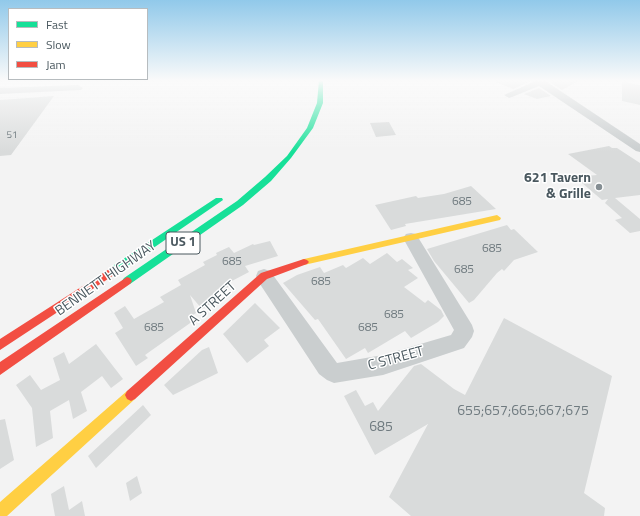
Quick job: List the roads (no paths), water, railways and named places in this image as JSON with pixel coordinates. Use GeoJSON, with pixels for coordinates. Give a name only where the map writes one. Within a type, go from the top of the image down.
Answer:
{"type":"FeatureCollection","features":[{"type":"Feature","properties":{"kind":"main road","name":"BENNETT HIGHWAY"},"geometry":{"type":"LineString","coordinates":[[0,369],[203,230],[264,183],[289,157],[310,128],[320,104]]}},
{"type":"Feature","properties":{"kind":"main road","name":"BENNETT HIGHWAY"},"geometry":{"type":"LineString","coordinates":[[0,344],[229,193]]}},
{"type":"Feature","properties":{"kind":"main road","name":"A STREET"},"geometry":{"type":"LineString","coordinates":[[11,509],[264,276],[320,257],[497,218]]}},
{"type":"Feature","properties":{"kind":"street"},"geometry":{"type":"LineString","coordinates":[[574,104],[640,149]]}},
{"type":"Feature","properties":{"kind":"street","name":"C STREET"},"geometry":{"type":"LineString","coordinates":[[264,276],[326,367],[334,373],[383,365],[457,342],[465,331],[411,238]]}},
{"type":"Feature","properties":{"kind":"place","name":"621 Tavern & Grille"},"geometry":{"type":"Point","coordinates":[599,187]}}]}
